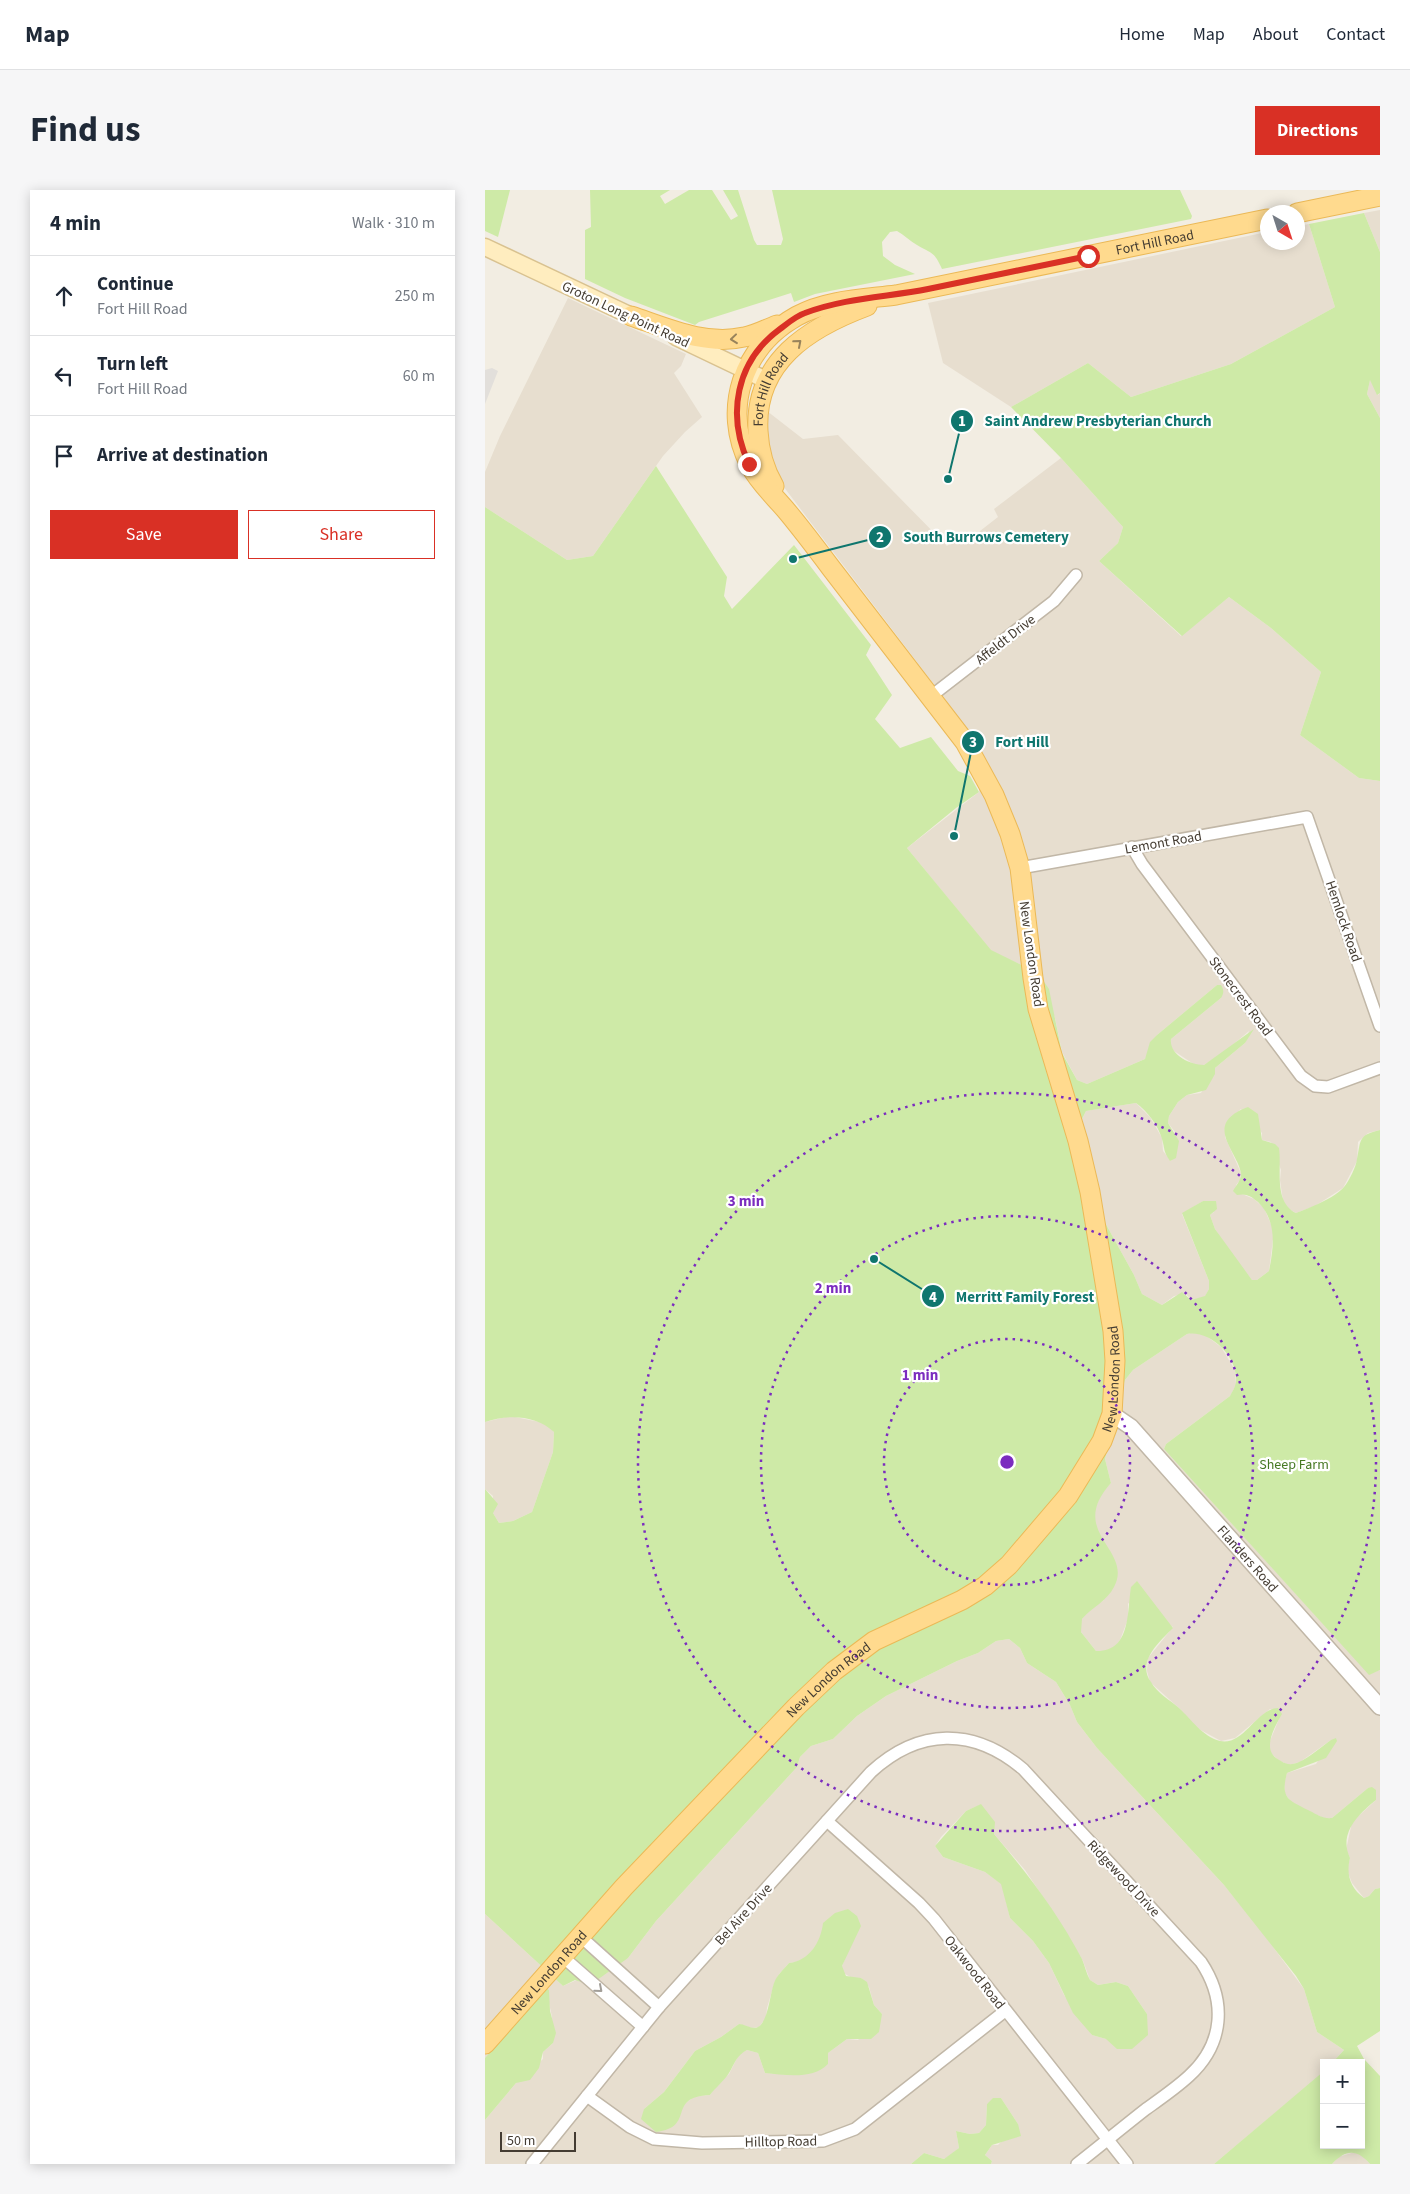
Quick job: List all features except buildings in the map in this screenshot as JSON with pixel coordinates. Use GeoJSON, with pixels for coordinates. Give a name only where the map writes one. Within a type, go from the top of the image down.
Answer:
{"type":"FeatureCollection","features":[{"type":"Feature","properties":{"kind":"main road"},"geometry":{"type":"LineString","coordinates":[[1305,211],[1380,196]]}},
{"type":"Feature","properties":{"kind":"main road","name":"Fort Hill Road"},"geometry":{"type":"LineString","coordinates":[[797,523],[756,474],[741,444],[737,420],[737,402],[739,387],[745,369],[766,341],[797,316],[850,300],[896,295],[1260,220]]}},
{"type":"Feature","properties":{"kind":"main road","name":"Groton Long Point Road"},"geometry":{"type":"LineString","coordinates":[[485,247],[766,380]]}},
{"type":"Feature","properties":{"kind":"main road","name":"Fort Hill Road"},"geometry":{"type":"LineString","coordinates":[[797,523],[771,480],[761,454],[758,419],[759,400],[766,380],[788,352],[816,330],[852,312],[896,295]]}},
{"type":"Feature","properties":{"kind":"main road"},"geometry":{"type":"LineString","coordinates":[[631,316],[700,337],[726,340],[751,336],[797,316]]}},
{"type":"Feature","properties":{"kind":"main road","name":"New London Road"},"geometry":{"type":"LineString","coordinates":[[485,2044],[624,1887],[755,1749],[834,1670],[874,1641],[962,1600],[985,1586],[1009,1565],[1050,1519],[1086,1469],[1102,1440],[1112,1414],[1115,1380],[1113,1331],[1099,1244],[1078,1141],[1039,1009],[1031,970],[1020,868],[1010,834],[980,766],[930,697],[797,523]]}},
{"type":"Feature","properties":{"kind":"street","name":"Affeldt Drive"},"geometry":{"type":"LineString","coordinates":[[930,697],[1054,601],[1076,575]]}},
{"type":"Feature","properties":{"kind":"street","name":"Lemont Road"},"geometry":{"type":"LineString","coordinates":[[1020,868],[1307,817]]}},
{"type":"Feature","properties":{"kind":"street","name":"Hemlock Road"},"geometry":{"type":"LineString","coordinates":[[1307,817],[1380,1026]]}},
{"type":"Feature","properties":{"kind":"street","name":"Stonecrest Road"},"geometry":{"type":"LineString","coordinates":[[1132,847],[1142,864],[1301,1076],[1315,1086],[1328,1087],[1380,1068]]}},
{"type":"Feature","properties":{"kind":"street","name":"Flanders Road"},"geometry":{"type":"LineString","coordinates":[[1112,1414],[1131,1427],[1380,1707]]}},
{"type":"Feature","properties":{"kind":"street","name":"Ridgewood Drive"},"geometry":{"type":"LineString","coordinates":[[827,1821],[878,1766],[913,1744],[943,1738],[966,1740],[987,1745],[1004,1754],[1023,1769],[1201,1962],[1212,1979],[1218,2000],[1219,2020],[1214,2041],[1205,2058],[1189,2076],[1077,2164]]}},
{"type":"Feature","properties":{"kind":"street","name":"Bel Aire Drive"},"geometry":{"type":"LineString","coordinates":[[532,2164],[659,2007],[827,1821]]}},
{"type":"Feature","properties":{"kind":"street","name":"Oakwood Road"},"geometry":{"type":"LineString","coordinates":[[827,1821],[919,1902],[1127,2164]]}},
{"type":"Feature","properties":{"kind":"street"},"geometry":{"type":"LineString","coordinates":[[580,1936],[659,2007]]}},
{"type":"Feature","properties":{"kind":"street"},"geometry":{"type":"LineString","coordinates":[[563,1957],[643,2027]]}},
{"type":"Feature","properties":{"kind":"street","name":"Hilltop Road"},"geometry":{"type":"LineString","coordinates":[[587,2096],[630,2128],[654,2139],[702,2143],[823,2141],[855,2129],[1005,2011]]}},
{"type":"Feature","properties":{"kind":"shaded area"},"geometry":{"type":"Polygon","coordinates":[[[1380,210],[1380,252],[1364,213],[1380,210]]]}},
{"type":"Feature","properties":{"kind":"shaded area"},"geometry":{"type":"Polygon","coordinates":[[[1309,224],[1335,307],[1231,364],[1131,397],[1088,363],[1011,407],[943,363],[928,303],[1260,233],[1260,250],[1305,250],[1305,225],[1309,224]]]}},
{"type":"Feature","properties":{"kind":"shaded area"},"geometry":{"type":"Polygon","coordinates":[[[568,298],[686,354],[681,366],[674,373],[702,417],[663,456],[593,556],[567,560],[485,507],[485,472],[500,436],[568,298]]]}},
{"type":"Feature","properties":{"kind":"shaded area"},"geometry":{"type":"Polygon","coordinates":[[[492,368],[498,371],[485,404],[485,370],[492,368]]]}},
{"type":"Feature","properties":{"kind":"shaded area"},"geometry":{"type":"Polygon","coordinates":[[[1370,379],[1378,395],[1380,393],[1380,418],[1367,394],[1370,379]]]}},
{"type":"Feature","properties":{"kind":"shaded area"},"geometry":{"type":"Polygon","coordinates":[[[767,411],[803,439],[838,435],[947,546],[960,533],[971,538],[998,517],[994,509],[1061,458],[1123,527],[1118,543],[1099,561],[1181,636],[1229,597],[1271,628],[1321,672],[1300,735],[1359,778],[1380,781],[1380,1130],[1368,1133],[1358,1142],[1357,1161],[1343,1188],[1315,1206],[1296,1213],[1288,1209],[1283,1201],[1280,1180],[1281,1170],[1271,1142],[1262,1140],[1262,1133],[1241,1109],[1228,1121],[1225,1137],[1241,1173],[1240,1180],[1236,1185],[1242,1194],[1254,1199],[1264,1208],[1274,1231],[1269,1271],[1257,1280],[1252,1280],[1232,1255],[1215,1229],[1210,1215],[1214,1212],[1203,1201],[1182,1214],[1209,1281],[1209,1289],[1205,1297],[1191,1300],[1186,1294],[1174,1296],[1162,1305],[1142,1294],[1134,1275],[1103,1219],[1080,1123],[1086,1111],[1136,1103],[1150,1117],[1162,1138],[1163,1151],[1171,1161],[1175,1132],[1168,1123],[1169,1116],[1178,1102],[1187,1095],[1201,1093],[1215,1068],[1245,1043],[1249,1031],[1223,1053],[1204,1065],[1195,1065],[1174,1051],[1170,1046],[1171,1039],[1221,998],[1217,985],[1157,1035],[1145,1059],[1087,1084],[1077,1080],[1062,1052],[1055,1018],[1039,973],[991,951],[907,848],[979,792],[979,748],[945,699],[780,482],[767,449],[767,411]]]}},
{"type":"Feature","properties":{"kind":"shaded area"},"geometry":{"type":"Polygon","coordinates":[[[1194,1332],[1205,1335],[1221,1347],[1235,1370],[1236,1385],[1230,1396],[1166,1444],[1164,1449],[1369,1674],[1380,1670],[1380,1888],[1375,1889],[1369,1896],[1364,1898],[1352,1883],[1347,1870],[1350,1858],[1346,1850],[1352,1822],[1376,1800],[1368,1788],[1332,1818],[1326,1819],[1294,1805],[1285,1794],[1284,1783],[1287,1773],[1316,1764],[1331,1740],[1300,1762],[1289,1765],[1278,1760],[1270,1752],[1270,1741],[1281,1714],[1270,1709],[1235,1738],[1221,1741],[1195,1727],[1180,1709],[1150,1682],[1147,1671],[1148,1658],[1173,1627],[1128,1603],[1128,1619],[1120,1640],[1108,1652],[1096,1651],[1081,1632],[1081,1620],[1091,1608],[1104,1600],[1103,1541],[1095,1526],[1094,1512],[1101,1494],[1111,1483],[1105,1459],[1125,1380],[1133,1370],[1187,1334],[1194,1332]]]}},
{"type":"Feature","properties":{"kind":"shaded area"},"geometry":{"type":"Polygon","coordinates":[[[510,1416],[545,1423],[554,1432],[553,1452],[532,1512],[513,1521],[499,1523],[493,1513],[493,1496],[485,1489],[485,1422],[510,1416]]]}},
{"type":"Feature","properties":{"kind":"shaded area"},"geometry":{"type":"Polygon","coordinates":[[[1009,1639],[1020,1648],[1027,1663],[1056,1682],[1070,1705],[1077,1722],[1097,1748],[1224,1885],[1260,1929],[1304,1989],[1317,2032],[1344,2050],[1336,2059],[1320,2059],[1320,2075],[1317,2078],[1214,2164],[991,2164],[992,2161],[985,2155],[992,2145],[998,2145],[1018,2124],[1001,2098],[987,2104],[986,2125],[979,2133],[970,2134],[956,2131],[959,2148],[951,2155],[944,2159],[924,2153],[911,2164],[485,2164],[485,2120],[516,2083],[543,2059],[543,2052],[553,2043],[552,2017],[549,2003],[533,2002],[485,2058],[485,1914],[563,1986],[628,1958],[656,1921],[797,1767],[800,1757],[811,1746],[833,1739],[857,1716],[886,1696],[957,1661],[978,1653],[996,1641],[1009,1639]],[[980,1805],[966,1811],[935,1846],[943,1857],[985,1872],[1002,1884],[1010,1918],[1033,1941],[1049,1963],[1064,1995],[1092,2035],[1106,2039],[1147,2014],[1128,1986],[1116,1982],[1098,1985],[1090,1980],[1083,1961],[1059,1921],[1025,1870],[994,1834],[980,1805]],[[822,1937],[807,1958],[799,1962],[789,1963],[780,1973],[775,1981],[766,2018],[759,2027],[752,2028],[739,2024],[721,2037],[695,2051],[664,2092],[644,2109],[683,2105],[695,2096],[710,2095],[717,2085],[729,2074],[739,2054],[747,2050],[758,2053],[765,2073],[795,2075],[828,2064],[828,2053],[847,2039],[858,2040],[882,2014],[874,2005],[869,1987],[861,1978],[852,1978],[842,1972],[842,1966],[847,1954],[822,1937]]]}},
{"type":"Feature","properties":{"kind":"shaded area"},"geometry":{"type":"Polygon","coordinates":[[[1355,2152],[1362,2155],[1370,2164],[1332,2164],[1338,2157],[1355,2152]]]}},
{"type":"Feature","properties":{"kind":"green space"},"geometry":{"type":"Polygon","coordinates":[[[485,190],[510,190],[498,237],[485,231],[485,190]]]}},
{"type":"Feature","properties":{"kind":"green space"},"geometry":{"type":"Polygon","coordinates":[[[590,190],[670,190],[660,196],[665,204],[689,190],[712,190],[731,220],[738,216],[723,190],[738,190],[757,245],[781,245],[783,239],[772,190],[1180,190],[1192,216],[1191,219],[942,269],[932,254],[897,231],[890,232],[882,242],[883,256],[895,265],[915,274],[815,294],[794,302],[791,293],[699,322],[695,325],[625,298],[585,279],[585,230],[591,227],[590,190]]]}},
{"type":"Feature","properties":{"kind":"green space"},"geometry":{"type":"Polygon","coordinates":[[[1364,213],[1380,252],[1380,393],[1377,395],[1370,380],[1367,394],[1380,418],[1380,781],[1359,778],[1300,735],[1321,672],[1271,628],[1229,597],[1182,636],[1099,561],[1118,543],[1123,527],[1061,458],[1011,407],[1088,363],[1131,397],[1231,364],[1335,307],[1309,224],[1364,213]]]}},
{"type":"Feature","properties":{"kind":"green space","name":"Sheep Farm"},"geometry":{"type":"Polygon","coordinates":[[[656,466],[727,577],[724,596],[732,609],[794,545],[871,645],[866,655],[892,695],[875,719],[900,748],[931,737],[958,771],[970,776],[979,792],[907,848],[991,950],[1038,973],[1049,989],[1062,1053],[1077,1080],[1087,1084],[1145,1059],[1150,1042],[1217,985],[1221,985],[1223,988],[1221,998],[1171,1039],[1173,1050],[1187,1061],[1204,1065],[1254,1029],[1245,1043],[1215,1068],[1215,1074],[1206,1090],[1187,1095],[1178,1102],[1169,1116],[1168,1123],[1179,1141],[1176,1158],[1170,1161],[1155,1124],[1148,1114],[1136,1103],[1086,1111],[1080,1123],[1103,1219],[1134,1275],[1142,1294],[1162,1305],[1182,1292],[1191,1300],[1205,1296],[1209,1289],[1209,1281],[1182,1213],[1203,1201],[1216,1201],[1217,1209],[1210,1215],[1215,1229],[1252,1280],[1257,1280],[1269,1271],[1273,1234],[1268,1217],[1264,1209],[1253,1198],[1246,1195],[1237,1195],[1233,1191],[1240,1180],[1241,1173],[1226,1138],[1225,1129],[1227,1121],[1234,1114],[1248,1107],[1258,1114],[1262,1140],[1275,1144],[1279,1148],[1281,1193],[1289,1208],[1296,1213],[1340,1191],[1354,1170],[1362,1139],[1368,1134],[1380,1130],[1380,1670],[1369,1675],[1164,1449],[1166,1444],[1230,1396],[1235,1385],[1235,1368],[1226,1352],[1212,1340],[1195,1334],[1187,1334],[1133,1370],[1125,1380],[1105,1459],[1111,1483],[1099,1500],[1095,1515],[1097,1528],[1116,1562],[1118,1574],[1111,1592],[1082,1619],[1081,1632],[1096,1651],[1107,1650],[1116,1645],[1125,1629],[1131,1587],[1137,1581],[1173,1628],[1151,1652],[1146,1667],[1147,1674],[1157,1690],[1179,1708],[1203,1732],[1214,1739],[1228,1741],[1243,1733],[1263,1714],[1278,1708],[1282,1714],[1273,1733],[1270,1746],[1271,1752],[1275,1757],[1283,1762],[1294,1764],[1311,1755],[1331,1740],[1336,1738],[1337,1741],[1326,1758],[1287,1773],[1285,1788],[1288,1798],[1321,1816],[1332,1818],[1368,1788],[1372,1787],[1376,1790],[1376,1800],[1357,1818],[1348,1832],[1347,1840],[1350,1858],[1349,1875],[1355,1890],[1364,1898],[1369,1896],[1375,1889],[1380,1888],[1380,2031],[1357,2046],[1364,2059],[1336,2059],[1344,2050],[1317,2032],[1304,1989],[1296,1976],[1224,1885],[1097,1748],[1077,1722],[1070,1705],[1056,1682],[1027,1663],[1020,1648],[1009,1639],[996,1641],[978,1653],[957,1661],[886,1696],[857,1716],[833,1739],[811,1746],[800,1757],[797,1767],[656,1921],[628,1958],[590,1985],[575,1980],[563,1986],[485,1914],[485,1489],[498,1504],[493,1513],[499,1523],[513,1521],[532,1512],[553,1452],[554,1432],[547,1426],[530,1419],[512,1417],[485,1422],[485,507],[567,560],[593,556],[656,466]]]}},
{"type":"Feature","properties":{"kind":"green space"},"geometry":{"type":"Polygon","coordinates":[[[981,1804],[995,1822],[994,1834],[1030,1879],[1073,1942],[1090,1980],[1098,1985],[1116,1982],[1128,1986],[1147,2014],[1148,2035],[1132,2049],[1117,2049],[1106,2039],[1092,2035],[1073,2013],[1049,1963],[1033,1941],[1010,1918],[1001,1884],[985,1872],[943,1857],[935,1846],[966,1811],[981,1804]]]}},
{"type":"Feature","properties":{"kind":"green space"},"geometry":{"type":"Polygon","coordinates":[[[848,1909],[857,1916],[861,1926],[842,1966],[846,1976],[861,1978],[867,1982],[874,2005],[882,2014],[879,2032],[871,2039],[847,2039],[828,2053],[828,2064],[822,2069],[807,2074],[765,2073],[758,2053],[747,2050],[738,2057],[727,2076],[710,2095],[696,2097],[688,2101],[679,2119],[668,2129],[656,2132],[641,2119],[644,2109],[664,2092],[695,2051],[721,2037],[739,2024],[753,2028],[761,2024],[766,2014],[774,1983],[779,1975],[789,1963],[802,1959],[813,1949],[820,1937],[823,1923],[835,1913],[848,1909]]]}},
{"type":"Feature","properties":{"kind":"green space"},"geometry":{"type":"Polygon","coordinates":[[[546,1988],[549,1990],[550,2011],[556,2033],[553,2043],[543,2052],[539,2068],[530,2080],[516,2083],[485,2120],[485,2058],[546,1988]]]}},
{"type":"Feature","properties":{"kind":"green space"},"geometry":{"type":"Polygon","coordinates":[[[1365,2060],[1380,2076],[1380,2164],[1370,2164],[1356,2153],[1347,2153],[1332,2164],[1214,2164],[1320,2074],[1320,2149],[1365,2149],[1365,2060]]]}},
{"type":"Feature","properties":{"kind":"green space"},"geometry":{"type":"Polygon","coordinates":[[[993,2098],[1001,2098],[1018,2124],[1021,2136],[992,2145],[985,2155],[992,2161],[991,2164],[911,2164],[924,2153],[944,2159],[959,2148],[956,2131],[970,2134],[979,2133],[986,2125],[987,2104],[993,2098]]]}},
{"type":"Feature","properties":{"kind":"place","name":"Saint Andrew Presbyterian Church"},"geometry":{"type":"Point","coordinates":[948,479]}},
{"type":"Feature","properties":{"kind":"place","name":"South Burrows Cemetery"},"geometry":{"type":"Point","coordinates":[793,559]}},
{"type":"Feature","properties":{"kind":"place","name":"Fort Hill"},"geometry":{"type":"Point","coordinates":[954,836]}},
{"type":"Feature","properties":{"kind":"place","name":"Merritt Family Forest"},"geometry":{"type":"Point","coordinates":[874,1259]}},
{"type":"Feature","properties":{"kind":"route"},"geometry":{"type":"LineString","coordinates":[[749,464],[741,444],[737,420],[737,394],[741,379],[755,353],[773,334],[797,316],[850,300],[896,295],[1088,256]]}}]}
